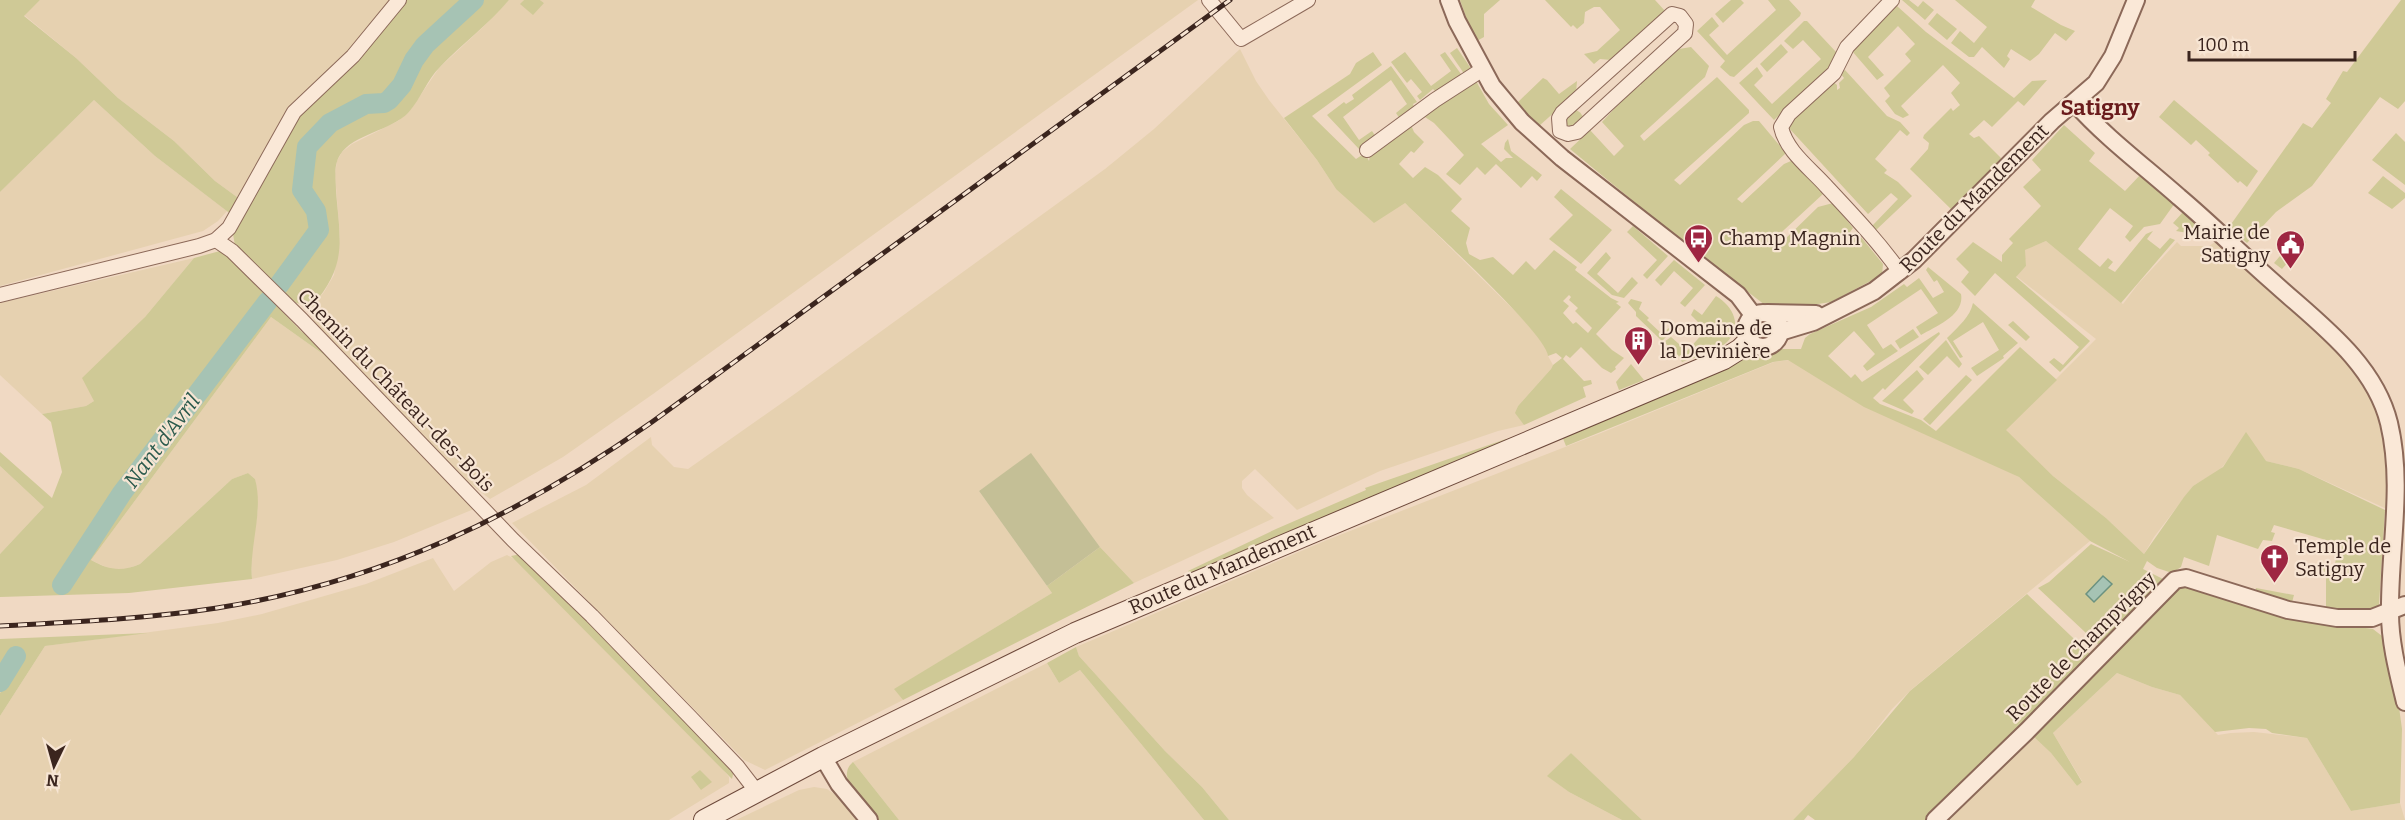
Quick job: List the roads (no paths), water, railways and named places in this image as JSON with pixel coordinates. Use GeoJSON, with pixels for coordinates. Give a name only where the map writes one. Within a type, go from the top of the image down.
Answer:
{"type":"FeatureCollection","features":[{"type":"Feature","properties":{"kind":"main road","name":"Route du Mandement"},"geometry":{"type":"LineString","coordinates":[[704,820],[823,757],[1075,633],[1724,359],[1749,340]]}},
{"type":"Feature","properties":{"kind":"street"},"geometry":{"type":"LineString","coordinates":[[0,295],[216,240],[229,228],[294,112],[353,56],[399,0]]}},
{"type":"Feature","properties":{"kind":"street"},"geometry":{"type":"LineString","coordinates":[[1209,0],[1240,39],[1308,0]]}},
{"type":"Feature","properties":{"kind":"street"},"geometry":{"type":"LineString","coordinates":[[1449,0],[1457,21],[1503,101],[1546,145],[1760,314],[1775,318],[1780,332],[1776,341],[1767,346],[1757,346],[1749,340],[1746,327],[1760,314]]}},
{"type":"Feature","properties":{"kind":"street"},"geometry":{"type":"LineString","coordinates":[[1892,0],[1847,47],[1834,73],[1789,114],[1780,127],[1783,137],[1793,151],[1849,211],[1900,272]]}},
{"type":"Feature","properties":{"kind":"street","name":"Route du Mandement"},"geometry":{"type":"LineString","coordinates":[[1780,332],[1813,322],[1880,288],[1900,272],[2052,121],[2091,89],[2106,69],[2136,0]]}},
{"type":"Feature","properties":{"kind":"street"},"geometry":{"type":"LineString","coordinates":[[1546,145],[1560,131],[1559,118],[1572,104],[1669,16],[1676,15],[1683,20],[1686,24],[1685,33],[1589,122],[1573,134],[1560,131]]}},
{"type":"Feature","properties":{"kind":"street"},"geometry":{"type":"LineString","coordinates":[[1367,150],[1448,91],[1483,69]]}},
{"type":"Feature","properties":{"kind":"street"},"geometry":{"type":"LineString","coordinates":[[2075,103],[2097,126],[2185,202],[2337,340],[2368,378],[2385,411],[2394,461],[2397,608],[2391,635],[2405,702]]}},
{"type":"Feature","properties":{"kind":"street"},"geometry":{"type":"LineString","coordinates":[[1572,104],[1585,111],[1589,122]]}},
{"type":"Feature","properties":{"kind":"street","name":"Chemin du Château-des-Bois"},"geometry":{"type":"LineString","coordinates":[[216,240],[232,251],[302,320],[513,540],[592,616],[691,718],[737,766],[757,792]]}},
{"type":"Feature","properties":{"kind":"street","name":"Route du Mandement"},"geometry":{"type":"LineString","coordinates":[[1760,314],[1826,314]]}},
{"type":"Feature","properties":{"kind":"street","name":"Route de Champvigny"},"geometry":{"type":"LineString","coordinates":[[1935,820],[2027,731],[2175,580],[2186,579],[2264,604],[2318,615],[2363,619],[2397,608]]}},
{"type":"Feature","properties":{"kind":"street"},"geometry":{"type":"LineString","coordinates":[[823,757],[840,784],[869,820]]}},
{"type":"Feature","properties":{"kind":"waterway","name":"Nant d'Avril"},"geometry":{"type":"LineString","coordinates":[[279,285],[319,230],[316,211],[302,190],[307,147],[330,123],[366,104],[384,103],[389,100],[402,85],[414,60],[425,45],[474,0]]}},
{"type":"Feature","properties":{"kind":"waterway","name":"Nant d'Avril"},"geometry":{"type":"LineString","coordinates":[[62,585],[122,493],[268,301]]}},
{"type":"Feature","properties":{"kind":"waterway","name":"Nant d'Avril"},"geometry":{"type":"LineString","coordinates":[[0,682],[16,656]]}},
{"type":"Feature","properties":{"kind":"railway"},"geometry":{"type":"LineString","coordinates":[[0,626],[163,615],[217,608],[277,596],[391,563],[499,515],[551,487],[652,422],[1230,0]]}},
{"type":"Feature","properties":{"kind":"place","name":"Champ Magnin"},"geometry":{"type":"Point","coordinates":[1698,264]}},
{"type":"Feature","properties":{"kind":"place","name":"Mairie de Satigny"},"geometry":{"type":"Point","coordinates":[2291,270]}},
{"type":"Feature","properties":{"kind":"place","name":"Domaine de la Devinière"},"geometry":{"type":"Point","coordinates":[1639,366]}},
{"type":"Feature","properties":{"kind":"place","name":"Temple de Satigny"},"geometry":{"type":"Point","coordinates":[2274,584]}},
{"type":"Feature","properties":{"kind":"district","name":"Satigny"},"geometry":{"type":"Point","coordinates":[2100,107]}}]}
